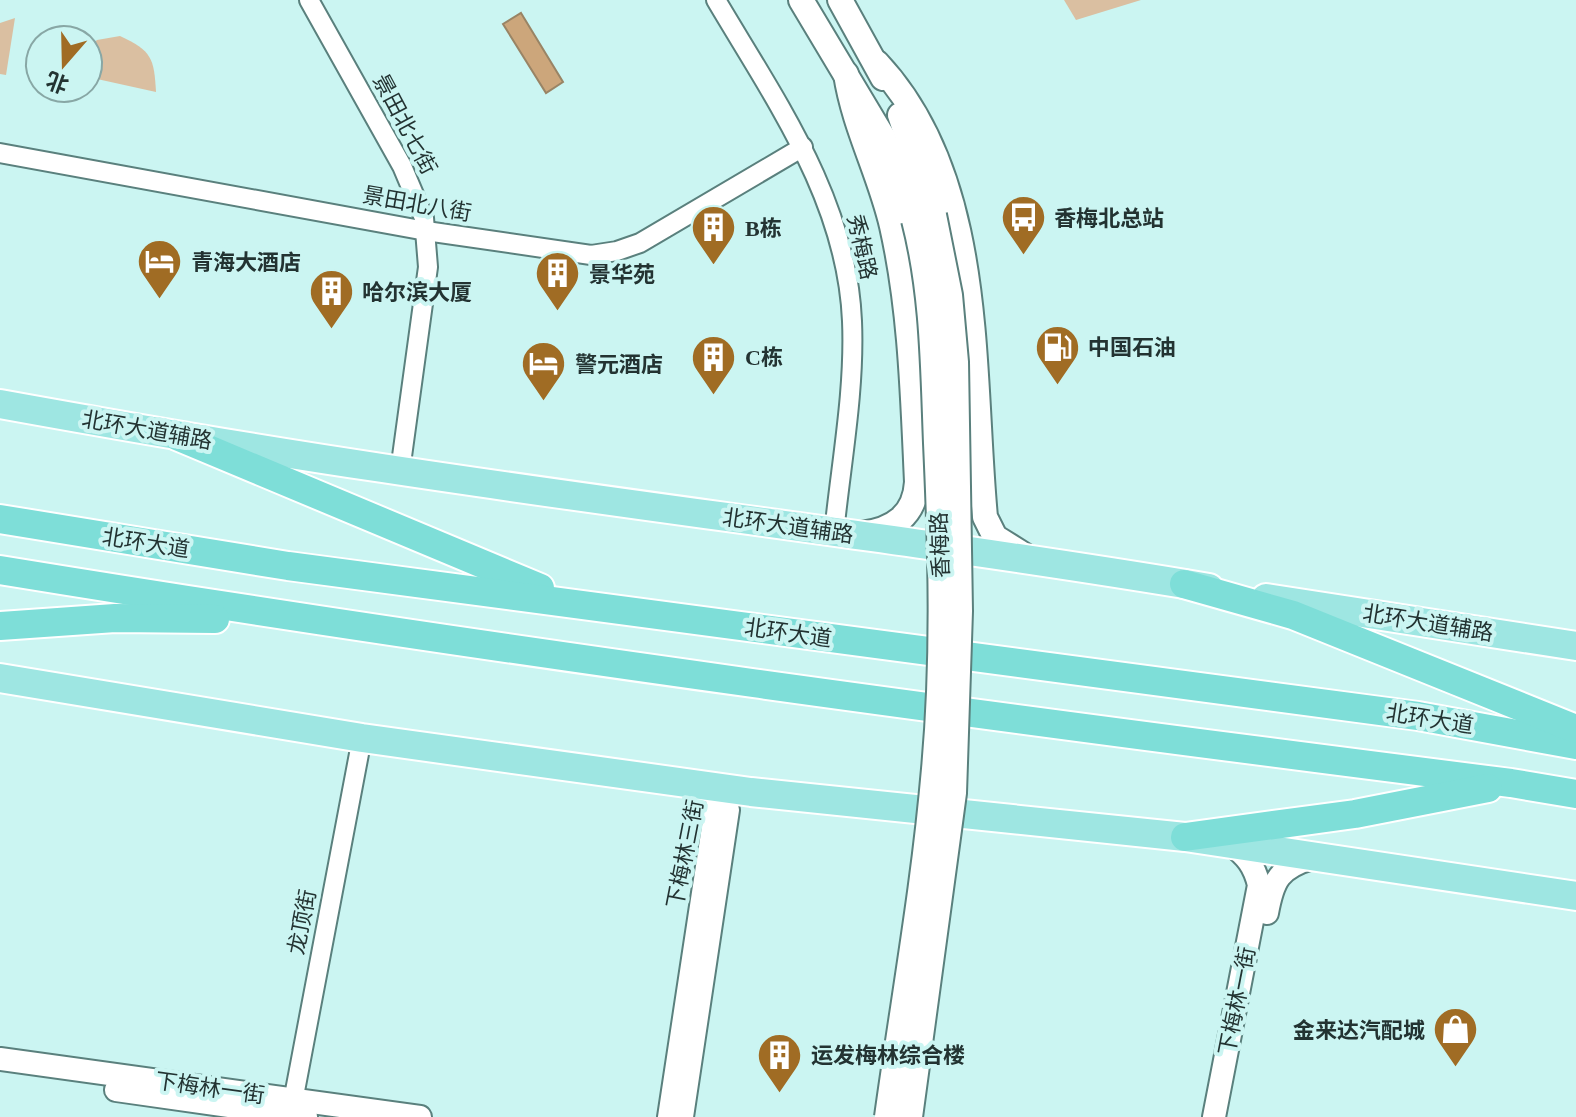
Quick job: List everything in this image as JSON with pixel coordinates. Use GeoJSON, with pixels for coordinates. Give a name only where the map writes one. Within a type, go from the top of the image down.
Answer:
{"type":"FeatureCollection","features":[{"type":"Feature","properties":{"kind":"highway"},"geometry":{"type":"LineString","coordinates":[[177,436],[574,602]]}},
{"type":"Feature","properties":{"kind":"highway","name":"北环大道"},"geometry":{"type":"LineString","coordinates":[[0,519],[288,566],[1418,716],[1576,745]]}},
{"type":"Feature","properties":{"kind":"highway"},"geometry":{"type":"LineString","coordinates":[[0,570],[306,620],[1575,794]]}},
{"type":"Feature","properties":{"kind":"highway"},"geometry":{"type":"LineString","coordinates":[[1184,584],[1293,615],[1576,729]]}},
{"type":"Feature","properties":{"kind":"highway"},"geometry":{"type":"LineString","coordinates":[[0,626],[115,618],[306,620]]}},
{"type":"Feature","properties":{"kind":"highway"},"geometry":{"type":"LineString","coordinates":[[1185,837],[1355,814],[1511,783]]}},
{"type":"Feature","properties":{"kind":"main road","name":"香梅路"},"geometry":{"type":"LineString","coordinates":[[801,0],[883,137],[924,218],[924,267],[930,314],[941,551],[940,685],[928,826],[887,1117]]}},
{"type":"Feature","properties":{"kind":"main road","name":"香梅路"},"geometry":{"type":"LineString","coordinates":[[840,0],[877,63],[900,114],[924,218],[950,295],[956,362],[961,599],[954,793],[910,1117]]}},
{"type":"Feature","properties":{"kind":"main road"},"geometry":{"type":"LineString","coordinates":[[877,63],[911,107],[928,143],[950,204],[966,271],[985,517],[995,537],[1040,563]]}},
{"type":"Feature","properties":{"kind":"main road"},"geometry":{"type":"LineString","coordinates":[[842,534],[877,532],[901,521],[914,499],[917,482],[910,344],[899,263],[886,200],[850,103],[846,74]]}},
{"type":"Feature","properties":{"kind":"main road","name":"北环大道辅路"},"geometry":{"type":"LineString","coordinates":[[0,404],[400,471],[1184,584],[1576,646]]}},
{"type":"Feature","properties":{"kind":"main road"},"geometry":{"type":"LineString","coordinates":[[917,482],[928,492],[955,500],[975,488],[982,476]]}},
{"type":"Feature","properties":{"kind":"main road"},"geometry":{"type":"LineString","coordinates":[[0,678],[362,738],[724,788],[1185,837],[1576,896]]}},
{"type":"Feature","properties":{"kind":"street","name":"景田北七街"},"geometry":{"type":"LineString","coordinates":[[309,0],[402,166],[418,201],[426,231],[428,267],[400,471]]}},
{"type":"Feature","properties":{"kind":"street","name":"秀梅路"},"geometry":{"type":"LineString","coordinates":[[716,0],[803,147],[825,195],[837,237],[852,318],[842,534]]}},
{"type":"Feature","properties":{"kind":"street","name":"景田北八街"},"geometry":{"type":"LineString","coordinates":[[0,153],[426,231],[578,254],[617,251],[640,243],[803,147]]}},
{"type":"Feature","properties":{"kind":"street","name":"龙顶街"},"geometry":{"type":"LineString","coordinates":[[297,1110],[362,738]]}},
{"type":"Feature","properties":{"kind":"street","name":"下梅林三街"},"geometry":{"type":"LineString","coordinates":[[667,1117],[714,807],[724,788]]}},
{"type":"Feature","properties":{"kind":"street","name":"下梅林三街"},"geometry":{"type":"LineString","coordinates":[[684,1117],[730,810],[724,788]]}},
{"type":"Feature","properties":{"kind":"street"},"geometry":{"type":"LineString","coordinates":[[1231,844],[1247,857],[1265,887],[1287,867],[1312,858]]}},
{"type":"Feature","properties":{"kind":"street","name":"下梅林一街"},"geometry":{"type":"LineString","coordinates":[[1214,1117],[1265,887]]}},
{"type":"Feature","properties":{"kind":"street","name":"下梅林一街"},"geometry":{"type":"LineString","coordinates":[[1226,1117],[1265,887]]}},
{"type":"Feature","properties":{"kind":"street","name":"下梅林一街"},"geometry":{"type":"LineString","coordinates":[[0,1059],[297,1110]]}},
{"type":"Feature","properties":{"kind":"street","name":"下梅林一街"},"geometry":{"type":"LineString","coordinates":[[0,1074],[297,1110],[420,1117]]}},
{"type":"Feature","properties":{"kind":"shaded area"},"geometry":{"type":"Polygon","coordinates":[[[1064,0],[1141,0],[1076,20],[1064,0]]]}},
{"type":"Feature","properties":{"kind":"shaded area"},"geometry":{"type":"Polygon","coordinates":[[[521,13],[563,82],[546,93],[503,24],[521,13]]]}},
{"type":"Feature","properties":{"kind":"shaded area"},"geometry":{"type":"Polygon","coordinates":[[[15,18],[6,75],[0,74],[0,23],[15,18]]]}},
{"type":"Feature","properties":{"kind":"shaded area"},"geometry":{"type":"Polygon","coordinates":[[[120,36],[145,51],[152,63],[156,92],[104,81],[104,39],[120,36]]]}},
{"type":"Feature","properties":{"kind":"place","name":"香梅北总站"},"geometry":{"type":"Point","coordinates":[1023,257]}},
{"type":"Feature","properties":{"kind":"place","name":"B栋"},"geometry":{"type":"Point","coordinates":[714,267]}},
{"type":"Feature","properties":{"kind":"place","name":"青海大酒店"},"geometry":{"type":"Point","coordinates":[160,301]}},
{"type":"Feature","properties":{"kind":"place","name":"景华苑"},"geometry":{"type":"Point","coordinates":[558,313]}},
{"type":"Feature","properties":{"kind":"place","name":"哈尔滨大厦"},"geometry":{"type":"Point","coordinates":[331,331]}},
{"type":"Feature","properties":{"kind":"place","name":"中国石油"},"geometry":{"type":"Point","coordinates":[1057,386]}},
{"type":"Feature","properties":{"kind":"place","name":"C栋"},"geometry":{"type":"Point","coordinates":[714,396]}},
{"type":"Feature","properties":{"kind":"place","name":"警元酒店"},"geometry":{"type":"Point","coordinates":[544,403]}},
{"type":"Feature","properties":{"kind":"place","name":"金来达汽配城"},"geometry":{"type":"Point","coordinates":[1456,1069]}},
{"type":"Feature","properties":{"kind":"place","name":"运发梅林综合楼"},"geometry":{"type":"Point","coordinates":[780,1094]}}]}
